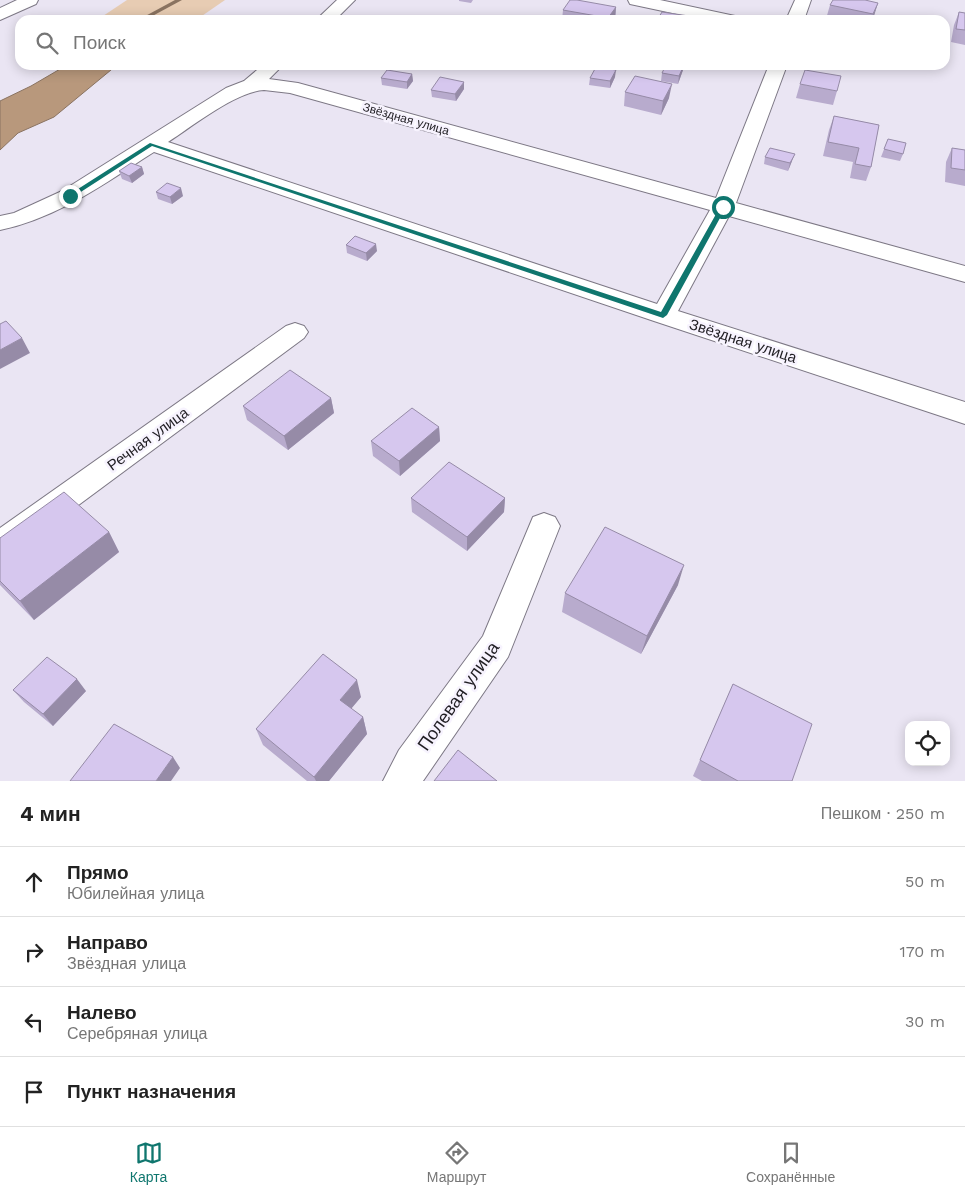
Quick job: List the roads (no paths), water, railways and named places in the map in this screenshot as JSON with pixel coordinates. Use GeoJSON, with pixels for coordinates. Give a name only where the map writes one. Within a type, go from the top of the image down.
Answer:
{"type":"FeatureCollection","features":[{"type":"Feature","properties":{"kind":"street"},"geometry":{"type":"LineString","coordinates":[[0,0],[25,3]]}},
{"type":"Feature","properties":{"kind":"street"},"geometry":{"type":"LineString","coordinates":[[330,15],[347,0]]}},
{"type":"Feature","properties":{"kind":"street"},"geometry":{"type":"LineString","coordinates":[[636,0],[706,15]]}},
{"type":"Feature","properties":{"kind":"street"},"geometry":{"type":"LineString","coordinates":[[797,15],[803,0]]}},
{"type":"Feature","properties":{"kind":"street"},"geometry":{"type":"LineString","coordinates":[[0,15],[25,3]]}},
{"type":"Feature","properties":{"kind":"street"},"geometry":{"type":"LineString","coordinates":[[0,224],[20,219],[70,196],[233,92],[251,85],[268,70]]}},
{"type":"Feature","properties":{"kind":"street"},"geometry":{"type":"LineString","coordinates":[[663,315],[723,207],[776,70]]}},
{"type":"Feature","properties":{"kind":"street","name":"Звёздная улица"},"geometry":{"type":"LineString","coordinates":[[251,85],[264,84],[291,87],[965,274]]}},
{"type":"Feature","properties":{"kind":"street","name":"Звёздная улица"},"geometry":{"type":"LineString","coordinates":[[152,144],[663,315],[965,413]]}},
{"type":"Feature","properties":{"kind":"street","name":"Речная улица"},"geometry":{"type":"LineString","coordinates":[[0,545],[295,332]]}},
{"type":"Feature","properties":{"kind":"street","name":"Полевая улица"},"geometry":{"type":"LineString","coordinates":[[402,781],[412,762],[496,646],[544,526]]}},
{"type":"Feature","properties":{"kind":"waterway"},"geometry":{"type":"LineString","coordinates":[[150,15],[179,0]]}}]}
